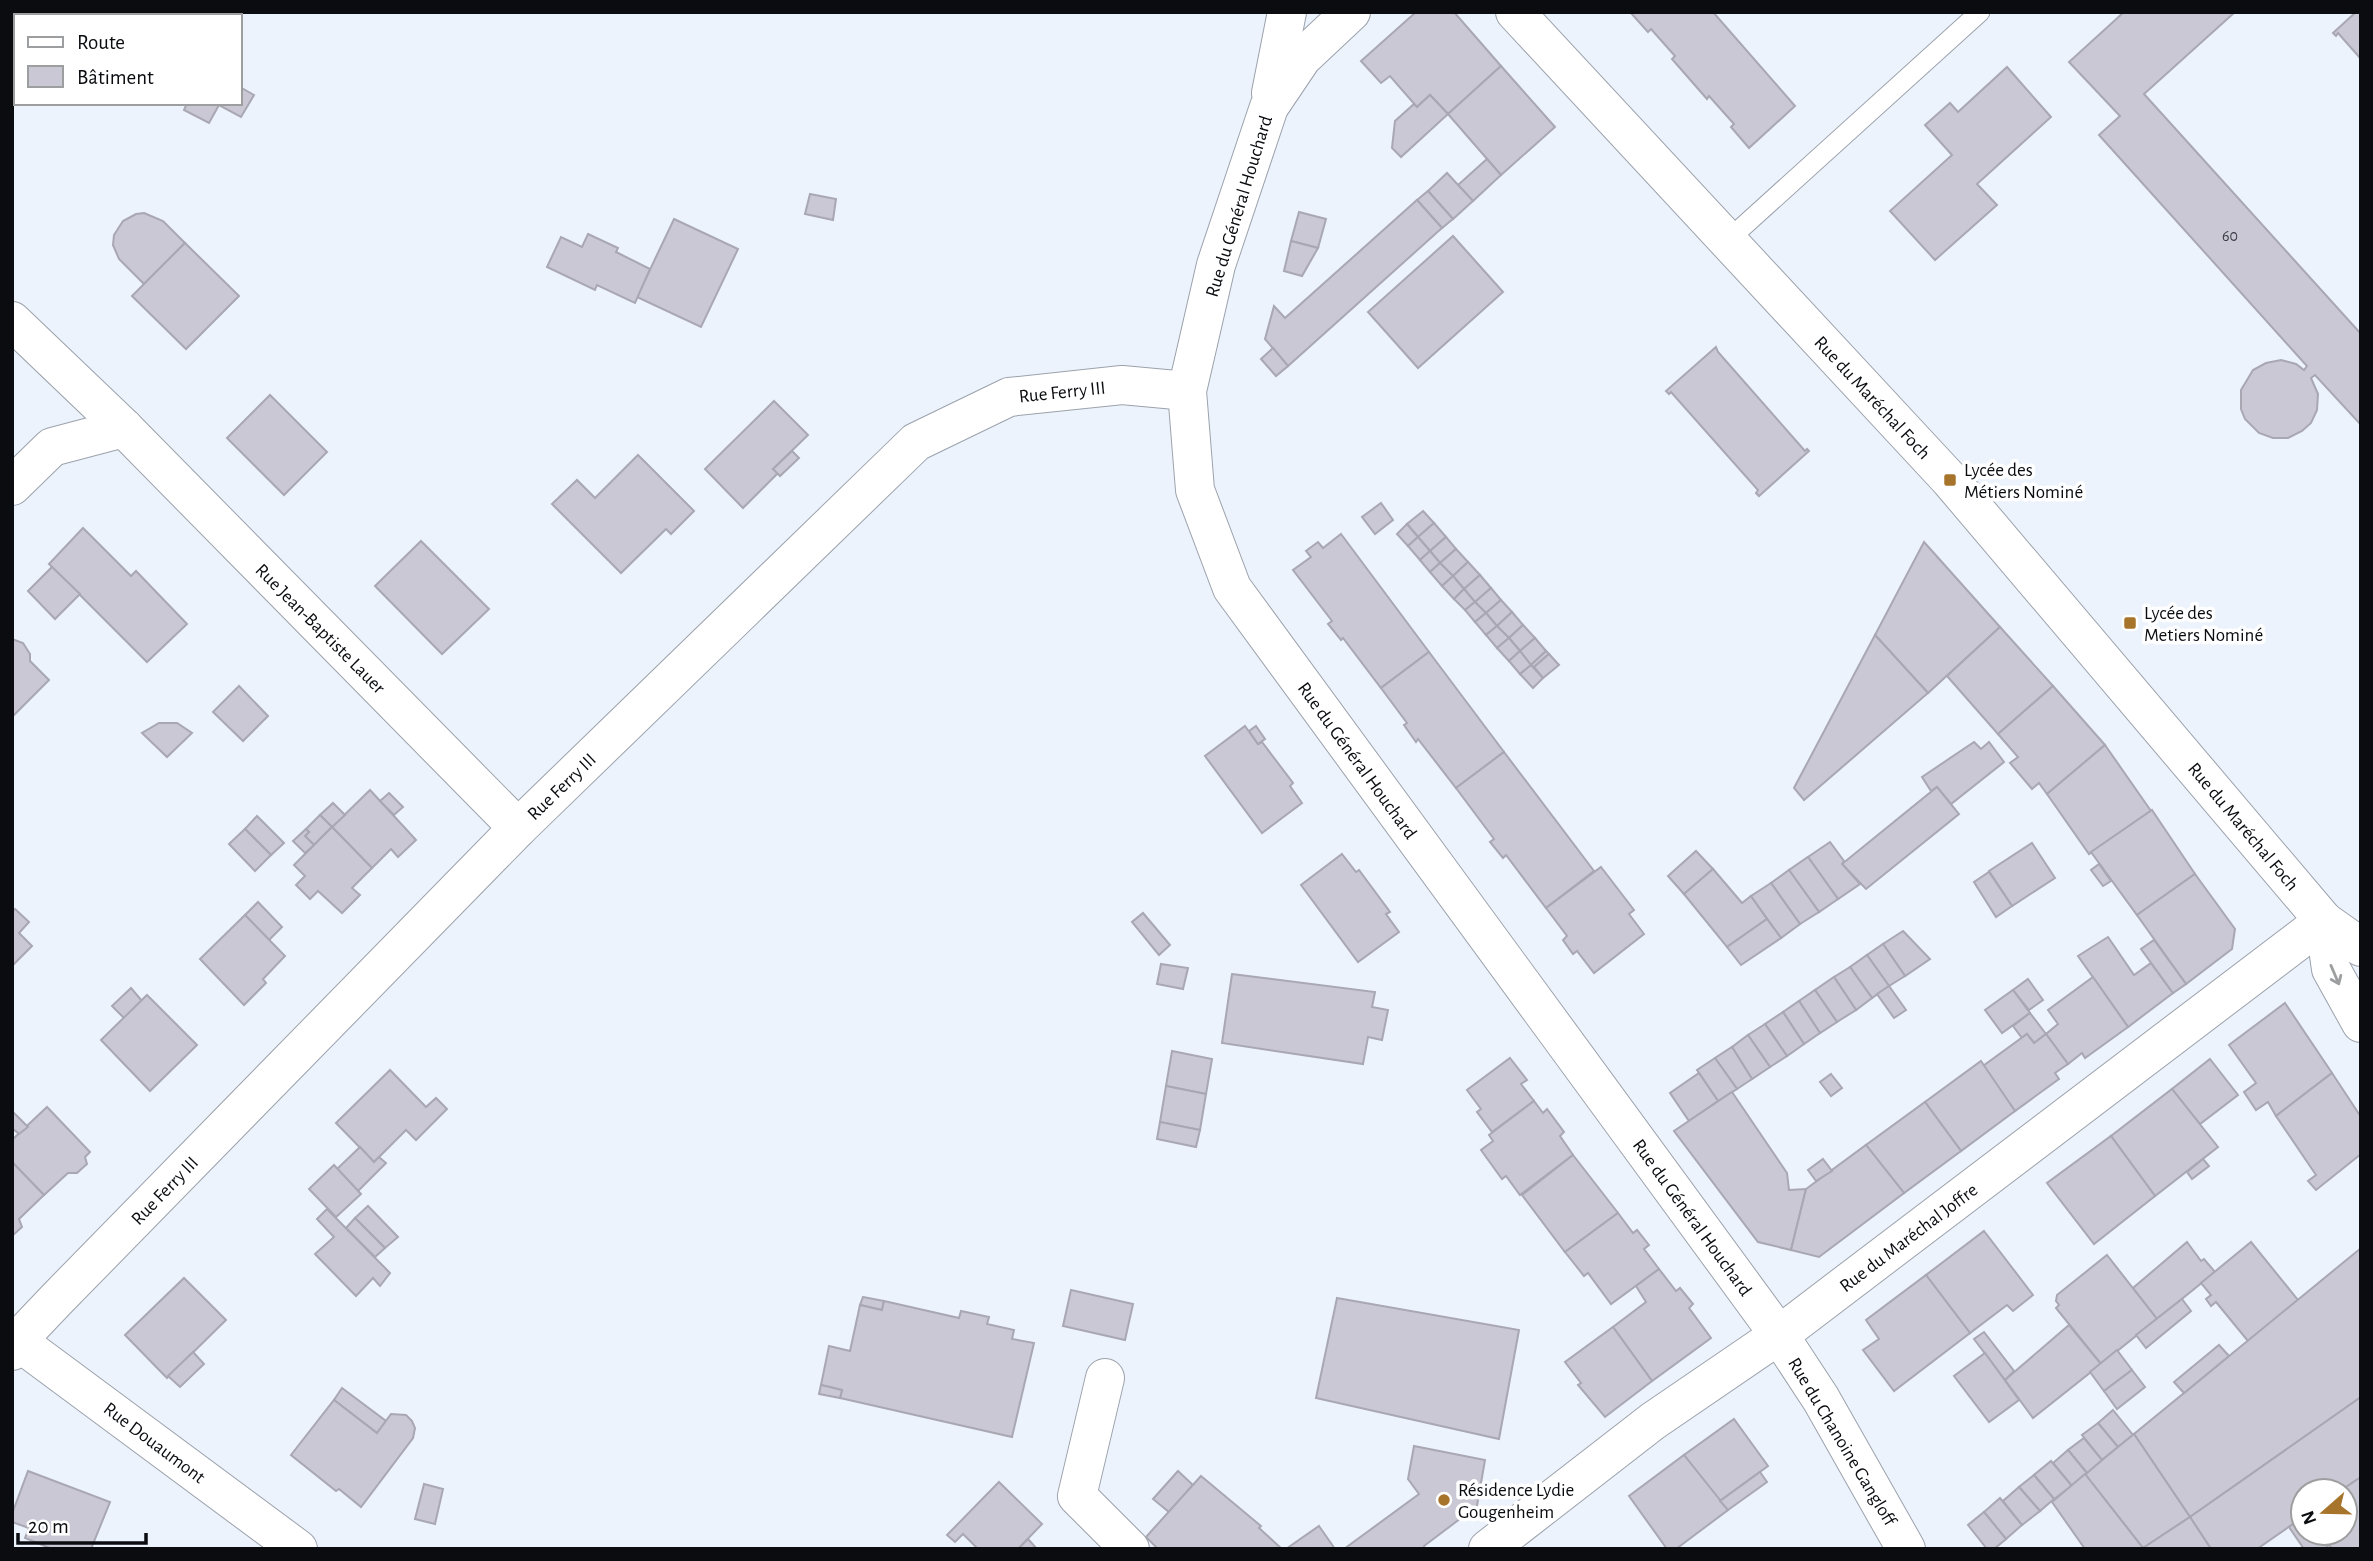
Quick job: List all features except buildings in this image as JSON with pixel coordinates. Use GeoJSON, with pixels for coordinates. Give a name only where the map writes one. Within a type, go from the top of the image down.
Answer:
{"type":"FeatureCollection","features":[{"type":"Feature","properties":{"kind":"street","name":"Rue du Général Houchard"},"geometry":{"type":"LineString","coordinates":[[1287,12],[1269,107],[1216,265],[1187,391],[1195,490],[1232,588],[1779,1335]]}},
{"type":"Feature","properties":{"kind":"street","name":"Rue du Général Houchard"},"geometry":{"type":"LineString","coordinates":[[1269,107],[1303,58],[1351,12]]}},
{"type":"Feature","properties":{"kind":"street","name":"Rue du Maréchal Foch"},"geometry":{"type":"LineString","coordinates":[[1515,12],[1950,480],[2324,921],[2361,947]]}},
{"type":"Feature","properties":{"kind":"street","name":"Rue Jean-Baptiste Lauer"},"geometry":{"type":"LineString","coordinates":[[12,321],[124,428],[518,828]]}},
{"type":"Feature","properties":{"kind":"street","name":"Rue Ferry III"},"geometry":{"type":"LineString","coordinates":[[14,1342],[518,828],[916,442],[1009,397],[1122,385],[1187,391]]}},
{"type":"Feature","properties":{"kind":"street"},"geometry":{"type":"LineString","coordinates":[[12,486],[52,447],[124,428]]}},
{"type":"Feature","properties":{"kind":"street"},"geometry":{"type":"LineString","coordinates":[[2324,921],[2331,969],[2361,1023]]}},
{"type":"Feature","properties":{"kind":"street","name":"Rue du Maréchal Joffre"},"geometry":{"type":"LineString","coordinates":[[1488,1549],[1653,1422],[1779,1335],[2324,921]]}},
{"type":"Feature","properties":{"kind":"street","name":"Rue du Chanoine Gangloff"},"geometry":{"type":"LineString","coordinates":[[1779,1335],[1821,1399],[1906,1549]]}},
{"type":"Feature","properties":{"kind":"street","name":"Rue Douaumont"},"geometry":{"type":"LineString","coordinates":[[14,1342],[298,1549]]}},
{"type":"Feature","properties":{"kind":"street"},"geometry":{"type":"LineString","coordinates":[[1105,1378],[1077,1496],[1130,1549]]}},
{"type":"Feature","properties":{"kind":"lane"},"geometry":{"type":"LineString","coordinates":[[1727,241],[1980,12]]}},
{"type":"Feature","properties":{"kind":"place","name":"Lycée des Métiers Nominé"},"geometry":{"type":"Point","coordinates":[1950,480]}},
{"type":"Feature","properties":{"kind":"place","name":"Lycée des Metiers Nominé"},"geometry":{"type":"Point","coordinates":[2130,623]}},
{"type":"Feature","properties":{"kind":"place","name":"Résidence Lydie Gougenheim"},"geometry":{"type":"Point","coordinates":[1444,1500]}}]}
